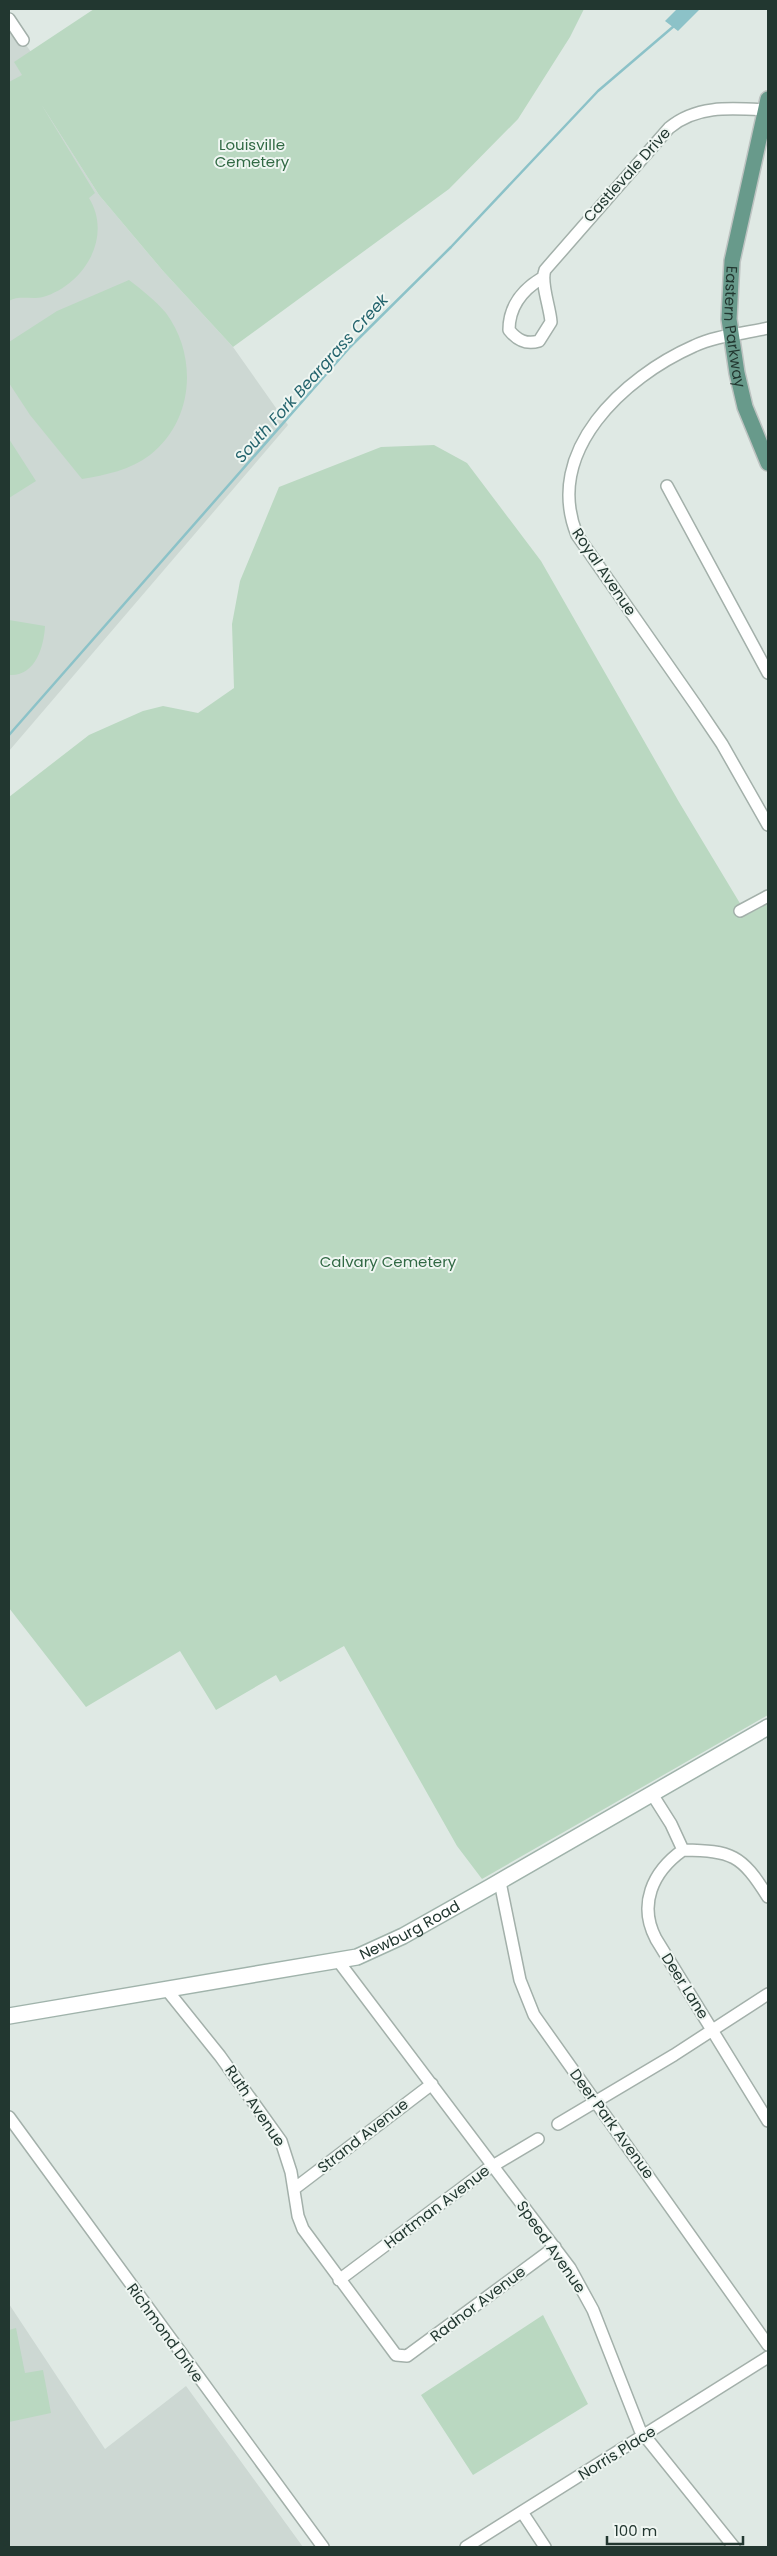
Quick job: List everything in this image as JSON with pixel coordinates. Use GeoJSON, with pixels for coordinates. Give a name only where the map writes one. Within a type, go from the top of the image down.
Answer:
{"type":"FeatureCollection","features":[{"type":"Feature","properties":{"kind":"main road","name":"Eastern Parkway"},"geometry":{"type":"LineString","coordinates":[[767,105],[732,260],[729,319],[745,407],[768,463]]}},
{"type":"Feature","properties":{"kind":"main road","name":"Newburg Road"},"geometry":{"type":"LineString","coordinates":[[9,2016],[339,1962],[388,1944],[500,1882],[768,1727]]}},
{"type":"Feature","properties":{"kind":"street"},"geometry":{"type":"LineString","coordinates":[[9,20],[23,40]]}},
{"type":"Feature","properties":{"kind":"street","name":"Castlevale Drive"},"geometry":{"type":"LineString","coordinates":[[542,278],[549,304],[551,322],[539,341],[530,344],[516,339],[509,330],[512,307],[522,295],[542,278],[551,262],[650,148],[676,122],[701,111],[767,105]]}},
{"type":"Feature","properties":{"kind":"street","name":"Royal Avenue"},"geometry":{"type":"LineString","coordinates":[[768,328],[696,345],[650,369],[620,394],[589,431],[578,452],[570,476],[568,505],[577,535],[711,728],[768,825]]}},
{"type":"Feature","properties":{"kind":"street"},"geometry":{"type":"LineString","coordinates":[[667,486],[768,673]]}},
{"type":"Feature","properties":{"kind":"street"},"geometry":{"type":"LineString","coordinates":[[740,911],[768,896]]}},
{"type":"Feature","properties":{"kind":"street"},"geometry":{"type":"LineString","coordinates":[[652,1794],[671,1824],[683,1850],[713,1851],[736,1858],[750,1869],[768,1897]]}},
{"type":"Feature","properties":{"kind":"street","name":"Deer Lane"},"geometry":{"type":"LineString","coordinates":[[683,1850],[673,1857],[656,1878],[650,1893],[647,1915],[656,1939],[768,2121]]}},
{"type":"Feature","properties":{"kind":"street","name":"Deer Park Avenue"},"geometry":{"type":"LineString","coordinates":[[500,1882],[520,1980],[528,2004],[768,2346]]}},
{"type":"Feature","properties":{"kind":"street","name":"Speed Avenue"},"geometry":{"type":"LineString","coordinates":[[339,1962],[555,2247],[574,2275],[593,2310],[644,2436],[734,2547]]}},
{"type":"Feature","properties":{"kind":"street","name":"Ruth Avenue"},"geometry":{"type":"LineString","coordinates":[[167,1990],[220,2056],[281,2141],[294,2189],[298,2216],[303,2229],[339,2280],[390,2347],[400,2357]]}},
{"type":"Feature","properties":{"kind":"street"},"geometry":{"type":"LineString","coordinates":[[558,2124],[674,2055],[711,2029],[768,1994]]}},
{"type":"Feature","properties":{"kind":"street","name":"Strand Avenue"},"geometry":{"type":"LineString","coordinates":[[294,2189],[432,2084]]}},
{"type":"Feature","properties":{"kind":"street","name":"Richmond Drive"},"geometry":{"type":"LineString","coordinates":[[9,2117],[322,2547]]}},
{"type":"Feature","properties":{"kind":"street","name":"Hartman Avenue"},"geometry":{"type":"LineString","coordinates":[[339,2280],[493,2165],[538,2139]]}},
{"type":"Feature","properties":{"kind":"street","name":"Radnor Avenue"},"geometry":{"type":"LineString","coordinates":[[400,2357],[407,2356],[416,2350],[555,2247]]}},
{"type":"Feature","properties":{"kind":"street","name":"Norris Place"},"geometry":{"type":"LineString","coordinates":[[466,2547],[768,2357]]}},
{"type":"Feature","properties":{"kind":"street"},"geometry":{"type":"LineString","coordinates":[[522,2512],[545,2547]]}},
{"type":"Feature","properties":{"kind":"shaded area"},"geometry":{"type":"Polygon","coordinates":[[[9,21],[31,52],[15,63],[99,195],[163,271],[233,347],[288,425],[9,751],[9,21]]]}},
{"type":"Feature","properties":{"kind":"shaded area"},"geometry":{"type":"Polygon","coordinates":[[[9,2304],[105,2449],[186,2386],[303,2547],[9,2547],[9,2304]]]}},
{"type":"Feature","properties":{"kind":"green space","name":"Louisville Cemetery"},"geometry":{"type":"Polygon","coordinates":[[[94,9],[584,9],[570,37],[518,119],[449,189],[233,347],[163,271],[99,195],[41,104],[95,193],[89,198],[96,213],[98,228],[96,243],[82,271],[58,291],[43,297],[17,298],[9,301],[9,82],[22,75],[14,62],[94,9]]]}},
{"type":"Feature","properties":{"kind":"green space"},"geometry":{"type":"Polygon","coordinates":[[[129,280],[162,308],[176,330],[187,368],[183,406],[176,425],[165,441],[150,455],[134,465],[109,474],[82,479],[30,415],[9,383],[9,342],[57,311],[129,280]]]}},
{"type":"Feature","properties":{"kind":"green space"},"geometry":{"type":"Polygon","coordinates":[[[9,439],[36,481],[9,498],[9,439]]]}},
{"type":"Feature","properties":{"kind":"green space","name":"Calvary Cemetery"},"geometry":{"type":"Polygon","coordinates":[[[434,445],[467,463],[541,561],[679,802],[747,915],[768,903],[768,1715],[482,1879],[457,1846],[344,1646],[280,1682],[276,1675],[216,1710],[180,1651],[86,1707],[9,1608],[9,797],[89,735],[143,711],[163,706],[198,713],[234,688],[232,624],[240,581],[279,487],[381,447],[434,445]]]}},
{"type":"Feature","properties":{"kind":"green space"},"geometry":{"type":"Polygon","coordinates":[[[9,620],[45,626],[43,643],[32,666],[18,674],[9,675],[9,620]]]}},
{"type":"Feature","properties":{"kind":"green space"},"geometry":{"type":"Polygon","coordinates":[[[543,2315],[588,2404],[473,2475],[421,2395],[543,2315]]]}},
{"type":"Feature","properties":{"kind":"green space"},"geometry":{"type":"Polygon","coordinates":[[[16,2328],[25,2373],[43,2370],[51,2413],[9,2422],[9,2330],[16,2328]]]}},
{"type":"Feature","properties":{"kind":"water"},"geometry":{"type":"Polygon","coordinates":[[[677,9],[700,9],[678,31],[665,21],[677,9]]]}},
{"type":"Feature","properties":{"kind":"waterway","name":"South Fork Beargrass Creek"},"geometry":{"type":"LineString","coordinates":[[9,735],[350,347],[451,247],[598,91],[674,26]]}}]}
